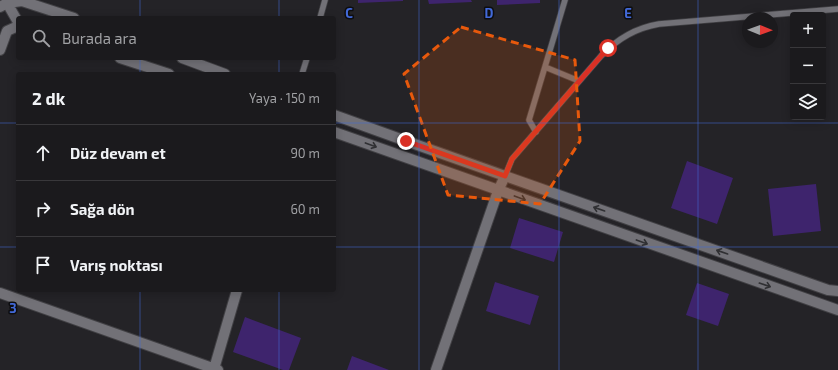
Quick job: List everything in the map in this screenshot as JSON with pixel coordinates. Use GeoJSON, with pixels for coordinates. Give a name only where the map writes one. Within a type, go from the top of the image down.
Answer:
{"type":"FeatureCollection","features":[{"type":"Feature","properties":{"kind":"street"},"geometry":{"type":"LineString","coordinates":[[16,20],[4,5],[22,1],[68,16]]}},
{"type":"Feature","properties":{"kind":"street"},"geometry":{"type":"LineString","coordinates":[[0,50],[7,31],[16,27]]}},
{"type":"Feature","properties":{"kind":"street"},"geometry":{"type":"LineString","coordinates":[[126,60],[163,72]]}},
{"type":"Feature","properties":{"kind":"street"},"geometry":{"type":"LineString","coordinates":[[187,60],[220,72]]}},
{"type":"Feature","properties":{"kind":"street"},"geometry":{"type":"LineString","coordinates":[[336,115],[828,290],[838,291]]}},
{"type":"Feature","properties":{"kind":"street"},"geometry":{"type":"LineString","coordinates":[[336,133],[838,310]]}},
{"type":"Feature","properties":{"kind":"street"},"geometry":{"type":"LineString","coordinates":[[436,370],[498,191],[505,176]]}},
{"type":"Feature","properties":{"kind":"street"},"geometry":{"type":"LineString","coordinates":[[0,293],[216,369],[236,292]]}},
{"type":"Feature","properties":{"kind":"lane"},"geometry":{"type":"LineString","coordinates":[[321,16],[325,0]]}},
{"type":"Feature","properties":{"kind":"lane"},"geometry":{"type":"LineString","coordinates":[[536,132],[529,120],[565,0]]}},
{"type":"Feature","properties":{"kind":"lane"},"geometry":{"type":"LineString","coordinates":[[505,176],[512,159],[605,52],[626,35],[648,26],[667,23],[838,9]]}},
{"type":"Feature","properties":{"kind":"lane"},"geometry":{"type":"LineString","coordinates":[[303,72],[306,60]]}},
{"type":"Feature","properties":{"kind":"lane"},"geometry":{"type":"LineString","coordinates":[[545,67],[579,81]]}},
{"type":"Feature","properties":{"kind":"highlighted area"},"geometry":{"type":"Polygon","coordinates":[[[461,27],[575,60],[580,141],[540,204],[448,195],[404,74],[461,27]]]}},
{"type":"Feature","properties":{"kind":"building"},"geometry":{"type":"Polygon","coordinates":[[[358,0],[403,0],[403,1],[358,3],[358,0]]]}},
{"type":"Feature","properties":{"kind":"building"},"geometry":{"type":"Polygon","coordinates":[[[428,0],[471,0],[472,2],[429,4],[428,0]]]}},
{"type":"Feature","properties":{"kind":"building"},"geometry":{"type":"Polygon","coordinates":[[[497,0],[540,0],[540,3],[497,5],[497,0]]]}},
{"type":"Feature","properties":{"kind":"building"},"geometry":{"type":"Polygon","coordinates":[[[687,161],[733,178],[717,224],[671,208],[687,161]]]}},
{"type":"Feature","properties":{"kind":"building"},"geometry":{"type":"Polygon","coordinates":[[[816,184],[821,231],[773,236],[768,189],[816,184]]]}},
{"type":"Feature","properties":{"kind":"building"},"geometry":{"type":"Polygon","coordinates":[[[519,218],[563,232],[554,262],[510,248],[519,218]]]}},
{"type":"Feature","properties":{"kind":"building"},"geometry":{"type":"Polygon","coordinates":[[[495,282],[539,296],[530,325],[486,311],[495,282]]]}},
{"type":"Feature","properties":{"kind":"building"},"geometry":{"type":"Polygon","coordinates":[[[697,283],[729,294],[718,326],[686,315],[697,283]]]}},
{"type":"Feature","properties":{"kind":"building"},"geometry":{"type":"Polygon","coordinates":[[[245,317],[301,338],[289,370],[283,370],[233,352],[245,317]]]}},
{"type":"Feature","properties":{"kind":"building"},"geometry":{"type":"Polygon","coordinates":[[[352,356],[389,370],[347,370],[352,356]]]}},
{"type":"Feature","properties":{"kind":"route"},"geometry":{"type":"LineString","coordinates":[[406,141],[505,176],[512,159],[608,48]]}}]}
